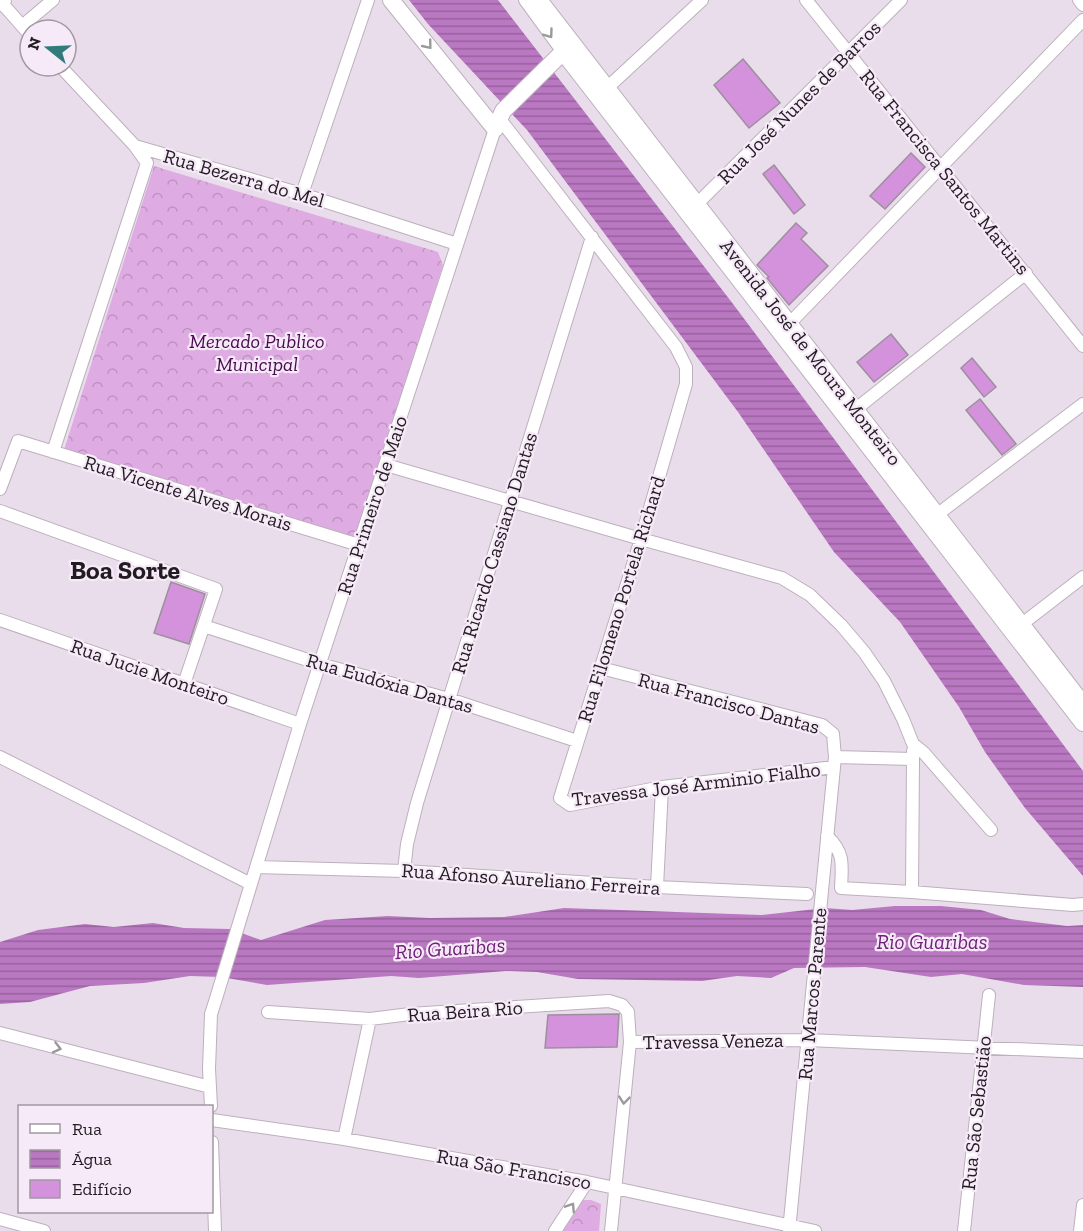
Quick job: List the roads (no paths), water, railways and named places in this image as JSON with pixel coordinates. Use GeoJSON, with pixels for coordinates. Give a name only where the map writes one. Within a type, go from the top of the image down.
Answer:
{"type":"FeatureCollection","features":[{"type":"Feature","properties":{"kind":"main road"},"geometry":{"type":"LineString","coordinates":[[391,0],[499,119],[567,47]]}},
{"type":"Feature","properties":{"kind":"main road","name":"Avenida José de Moura Monteiro"},"geometry":{"type":"LineString","coordinates":[[538,5],[567,47],[1083,723]]}},
{"type":"Feature","properties":{"kind":"main road","name":"Avenida José de Moura Monteiro"},"geometry":{"type":"LineString","coordinates":[[567,47],[607,88],[1083,704]]}},
{"type":"Feature","properties":{"kind":"street"},"geometry":{"type":"LineString","coordinates":[[37,18],[53,0]]}},
{"type":"Feature","properties":{"kind":"street"},"geometry":{"type":"LineString","coordinates":[[302,194],[368,0]]}},
{"type":"Feature","properties":{"kind":"street"},"geometry":{"type":"LineString","coordinates":[[525,0],[538,5]]}},
{"type":"Feature","properties":{"kind":"street"},"geometry":{"type":"LineString","coordinates":[[607,88],[702,0]]}},
{"type":"Feature","properties":{"kind":"street","name":"Rua Francisca Santos Martins"},"geometry":{"type":"LineString","coordinates":[[806,0],[1083,346]]}},
{"type":"Feature","properties":{"kind":"street","name":"Rua José Nunes de Barros"},"geometry":{"type":"LineString","coordinates":[[697,204],[901,0]]}},
{"type":"Feature","properties":{"kind":"street"},"geometry":{"type":"LineString","coordinates":[[1079,0],[1083,5]]}},
{"type":"Feature","properties":{"kind":"street"},"geometry":{"type":"LineString","coordinates":[[1,2],[18,22]]}},
{"type":"Feature","properties":{"kind":"street"},"geometry":{"type":"LineString","coordinates":[[789,324],[1083,20]]}},
{"type":"Feature","properties":{"kind":"street"},"geometry":{"type":"LineString","coordinates":[[53,452],[147,163],[135,146],[71,78]]}},
{"type":"Feature","properties":{"kind":"street","name":"Rua Filomeno Portela Richard"},"geometry":{"type":"LineString","coordinates":[[499,119],[592,237],[683,360],[688,374],[641,539],[560,798]]}},
{"type":"Feature","properties":{"kind":"street","name":"Rua Primeiro de Maio"},"geometry":{"type":"LineString","coordinates":[[211,1105],[209,1069],[212,1014],[300,724],[499,119]]}},
{"type":"Feature","properties":{"kind":"street","name":"Rua Bezerra do Mel"},"geometry":{"type":"LineString","coordinates":[[135,146],[302,194],[457,244]]}},
{"type":"Feature","properties":{"kind":"street","name":"Rua Ricardo Cassiano Dantas"},"geometry":{"type":"LineString","coordinates":[[404,871],[411,825],[592,237]]}},
{"type":"Feature","properties":{"kind":"street"},"geometry":{"type":"LineString","coordinates":[[856,409],[1026,273]]}},
{"type":"Feature","properties":{"kind":"street"},"geometry":{"type":"LineString","coordinates":[[938,514],[1083,404]]}},
{"type":"Feature","properties":{"kind":"street","name":"Rua Vicente Alves Morais"},"geometry":{"type":"LineString","coordinates":[[0,489],[18,441],[359,545]]}},
{"type":"Feature","properties":{"kind":"street"},"geometry":{"type":"LineString","coordinates":[[386,465],[782,578],[810,595],[864,652],[894,700],[913,744],[912,892]]}},
{"type":"Feature","properties":{"kind":"street"},"geometry":{"type":"LineString","coordinates":[[0,511],[216,590],[184,684]]}},
{"type":"Feature","properties":{"kind":"street"},"geometry":{"type":"LineString","coordinates":[[1022,624],[1083,577]]}},
{"type":"Feature","properties":{"kind":"street","name":"Rua Jucie Monteiro"},"geometry":{"type":"LineString","coordinates":[[0,620],[300,724]]}},
{"type":"Feature","properties":{"kind":"street","name":"Rua Eudóxia Dantas"},"geometry":{"type":"LineString","coordinates":[[204,626],[320,664],[449,699],[577,741]]}},
{"type":"Feature","properties":{"kind":"street","name":"Rua Francisco Dantas"},"geometry":{"type":"LineString","coordinates":[[601,668],[822,725],[833,734],[834,762]]}},
{"type":"Feature","properties":{"kind":"street"},"geometry":{"type":"LineString","coordinates":[[913,744],[924,753],[991,830]]}},
{"type":"Feature","properties":{"kind":"street"},"geometry":{"type":"LineString","coordinates":[[0,757],[251,884]]}},
{"type":"Feature","properties":{"kind":"street","name":"Travessa José Arminio Fialho"},"geometry":{"type":"LineString","coordinates":[[560,798],[570,804],[662,787],[834,762],[913,759]]}},
{"type":"Feature","properties":{"kind":"street","name":"Rua Marcos Parente"},"geometry":{"type":"LineString","coordinates":[[790,1229],[834,762]]}},
{"type":"Feature","properties":{"kind":"street"},"geometry":{"type":"LineString","coordinates":[[657,887],[662,787]]}},
{"type":"Feature","properties":{"kind":"street"},"geometry":{"type":"LineString","coordinates":[[827,836],[836,845],[842,858],[841,888],[1083,904]]}},
{"type":"Feature","properties":{"kind":"street","name":"Rua Afonso Aureliano Ferreira"},"geometry":{"type":"LineString","coordinates":[[256,867],[404,871],[807,894]]}},
{"type":"Feature","properties":{"kind":"street","name":"Rua São Sebastião"},"geometry":{"type":"LineString","coordinates":[[964,1231],[989,995]]}},
{"type":"Feature","properties":{"kind":"street","name":"Rua Beira Rio"},"geometry":{"type":"LineString","coordinates":[[268,1012],[370,1019],[410,1014],[609,1001],[622,1005],[628,1012],[630,1042]]}},
{"type":"Feature","properties":{"kind":"street"},"geometry":{"type":"LineString","coordinates":[[344,1139],[370,1019]]}},
{"type":"Feature","properties":{"kind":"street"},"geometry":{"type":"LineString","coordinates":[[0,1033],[210,1087]]}},
{"type":"Feature","properties":{"kind":"street","name":"Travessa Veneza"},"geometry":{"type":"LineString","coordinates":[[630,1042],[808,1040],[1083,1052]]}},
{"type":"Feature","properties":{"kind":"street"},"geometry":{"type":"LineString","coordinates":[[611,1231],[630,1042]]}},
{"type":"Feature","properties":{"kind":"street","name":"Rua São Francisco"},"geometry":{"type":"LineString","coordinates":[[213,1120],[344,1139],[587,1182],[790,1229],[815,1231]]}},
{"type":"Feature","properties":{"kind":"street"},"geometry":{"type":"LineString","coordinates":[[213,1172],[215,1231]]}},
{"type":"Feature","properties":{"kind":"street"},"geometry":{"type":"LineString","coordinates":[[555,1231],[587,1182]]}},
{"type":"Feature","properties":{"kind":"street"},"geometry":{"type":"LineString","coordinates":[[1080,1231],[1083,1205]]}},
{"type":"Feature","properties":{"kind":"street"},"geometry":{"type":"LineString","coordinates":[[0,1219],[44,1231]]}},
{"type":"Feature","properties":{"kind":"water"},"geometry":{"type":"Polygon","coordinates":[[[409,0],[498,0],[730,300],[1083,771],[1083,876],[1025,808],[985,752],[959,707],[900,622],[834,552],[738,412],[527,130],[428,24],[409,0]]]}},
{"type":"Feature","properties":{"kind":"water","name":"Rio Guaribas"},"geometry":{"type":"Polygon","coordinates":[[[895,906],[941,906],[981,910],[1010,919],[1067,926],[1083,925],[1083,987],[1024,985],[962,974],[931,977],[865,967],[794,968],[771,978],[737,976],[702,981],[578,979],[537,972],[506,971],[419,978],[391,976],[267,985],[221,977],[190,976],[144,983],[90,986],[30,1002],[0,1004],[0,942],[38,930],[85,924],[114,927],[153,923],[184,928],[230,929],[261,940],[325,920],[388,916],[504,917],[564,908],[761,915],[825,908],[852,910],[895,906]]]}},
{"type":"Feature","properties":{"kind":"district","name":"Boa Sorte"},"geometry":{"type":"Point","coordinates":[125,570]}},
{"type":"Feature","properties":{"kind":"park label","name":"Mercado Publico Municipal"},"geometry":{"type":"Point","coordinates":[257,352]}}]}
